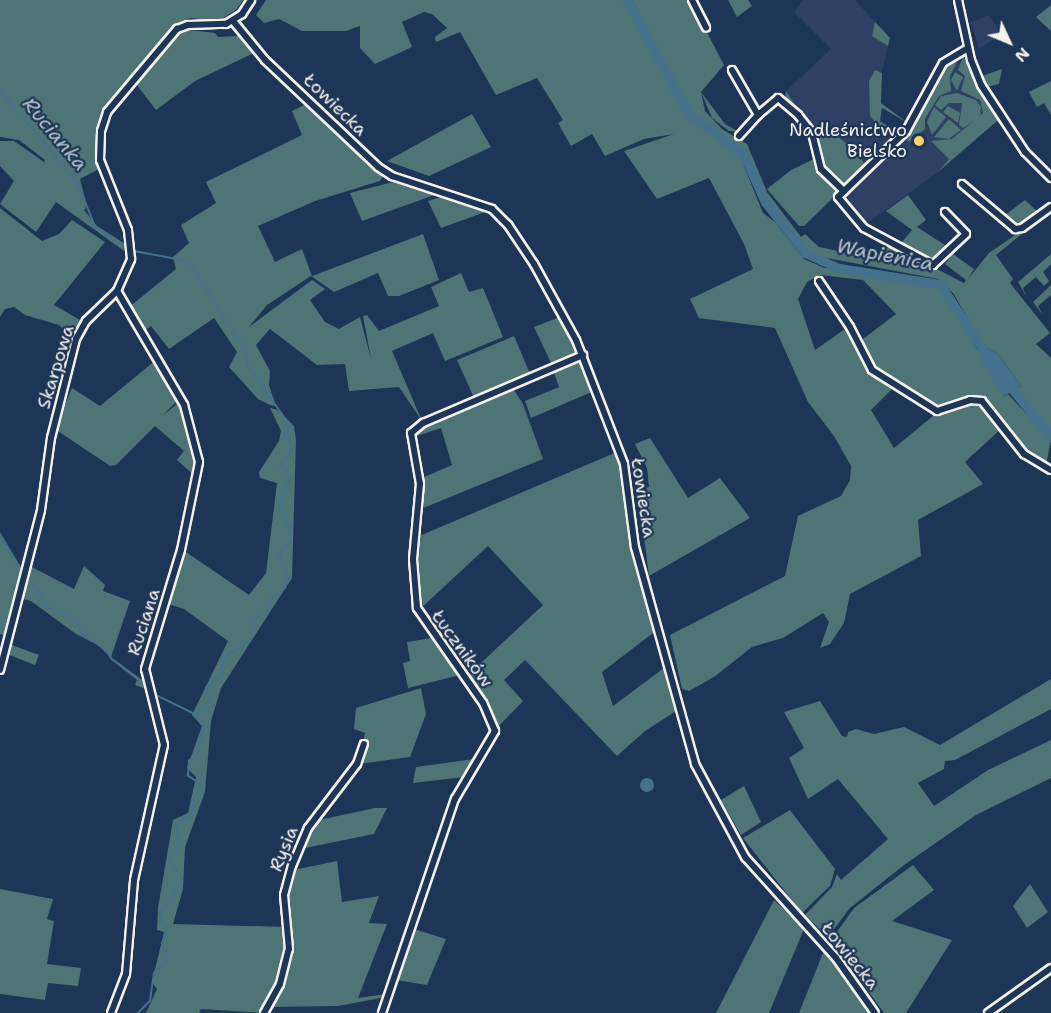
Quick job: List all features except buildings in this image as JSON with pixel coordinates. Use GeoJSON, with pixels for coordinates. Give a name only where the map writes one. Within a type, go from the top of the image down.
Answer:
{"type":"FeatureCollection","features":[{"type":"Feature","properties":{"kind":"street"},"geometry":{"type":"LineString","coordinates":[[233,21],[251,0]]}},
{"type":"Feature","properties":{"kind":"street"},"geometry":{"type":"LineString","coordinates":[[692,0],[706,28]]}},
{"type":"Feature","properties":{"kind":"street"},"geometry":{"type":"LineString","coordinates":[[958,0],[968,48],[985,93],[1025,152],[1051,178]]}},
{"type":"Feature","properties":{"kind":"street","name":"Skarpowa"},"geometry":{"type":"LineString","coordinates":[[0,670],[41,510],[51,438],[76,339],[86,321],[117,291],[129,266],[132,247],[100,160],[101,131],[107,112],[177,29],[188,25],[215,26],[233,21]]}},
{"type":"Feature","properties":{"kind":"street","name":"Łowiecka"},"geometry":{"type":"LineString","coordinates":[[233,21],[265,60],[378,167],[392,176],[481,204],[502,217],[552,292],[583,355],[626,470],[635,547],[667,653],[694,764],[745,857],[836,958],[875,1013]]}},
{"type":"Feature","properties":{"kind":"street"},"geometry":{"type":"LineString","coordinates":[[945,212],[966,234],[933,265],[864,228],[838,197],[906,131],[939,68],[954,54],[968,48]]}},
{"type":"Feature","properties":{"kind":"street"},"geometry":{"type":"LineString","coordinates":[[732,70],[758,114]]}},
{"type":"Feature","properties":{"kind":"street"},"geometry":{"type":"LineString","coordinates":[[739,136],[774,99],[785,101],[812,133],[816,159],[824,174],[844,191]]}},
{"type":"Feature","properties":{"kind":"street"},"geometry":{"type":"LineString","coordinates":[[962,184],[1015,229],[1022,228],[1051,207]]}},
{"type":"Feature","properties":{"kind":"street"},"geometry":{"type":"LineString","coordinates":[[819,281],[850,327],[872,370],[938,411],[969,400],[982,401],[1024,454],[1051,470]]}},
{"type":"Feature","properties":{"kind":"street","name":"Ruciana"},"geometry":{"type":"LineString","coordinates":[[111,1013],[126,974],[134,880],[163,756],[162,727],[145,669],[181,550],[199,462],[184,405],[117,291]]}},
{"type":"Feature","properties":{"kind":"street","name":"Łuczników"},"geometry":{"type":"LineString","coordinates":[[382,1013],[455,798],[495,731],[483,703],[417,608],[412,559],[420,484],[411,433],[423,423],[583,355]]}},
{"type":"Feature","properties":{"kind":"street","name":"Rysia"},"geometry":{"type":"LineString","coordinates":[[264,1013],[280,984],[290,949],[284,895],[292,866],[308,828],[357,764],[364,744]]}},
{"type":"Feature","properties":{"kind":"street"},"geometry":{"type":"LineString","coordinates":[[988,1013],[1051,968]]}},
{"type":"Feature","properties":{"kind":"shaded area"},"geometry":{"type":"Polygon","coordinates":[[[803,0],[855,0],[890,38],[881,76],[879,122],[896,133],[865,166],[856,151],[818,140],[786,91],[831,49],[794,12],[803,0]]]}},
{"type":"Feature","properties":{"kind":"shaded area"},"geometry":{"type":"Polygon","coordinates":[[[989,15],[1001,35],[979,49],[971,22],[989,15]]]}},
{"type":"Feature","properties":{"kind":"shaded area"},"geometry":{"type":"Polygon","coordinates":[[[957,59],[997,120],[938,172],[865,225],[844,201],[845,194],[906,138],[930,93],[957,59]]]}},
{"type":"Feature","properties":{"kind":"shaded area"},"geometry":{"type":"Polygon","coordinates":[[[984,346],[998,354],[1021,386],[1004,396],[982,363],[978,350],[984,346]]]}},
{"type":"Feature","properties":{"kind":"shaded area"},"geometry":{"type":"Polygon","coordinates":[[[644,778],[650,778],[654,785],[650,792],[644,792],[640,788],[640,782],[644,778]]]}},
{"type":"Feature","properties":{"kind":"green space"},"geometry":{"type":"Polygon","coordinates":[[[0,0],[243,0],[237,9],[219,21],[190,18],[177,25],[107,103],[98,131],[101,168],[80,179],[87,206],[84,210],[97,226],[130,247],[127,253],[56,202],[36,232],[0,204],[14,181],[0,166],[0,141],[14,141],[44,162],[45,160],[19,140],[0,137],[0,0]]]}},
{"type":"Feature","properties":{"kind":"green space"},"geometry":{"type":"Polygon","coordinates":[[[266,0],[624,0],[684,113],[739,154],[763,213],[775,222],[804,259],[825,268],[930,283],[946,294],[1004,396],[1008,394],[1051,440],[1046,465],[1031,459],[979,398],[935,408],[897,384],[871,410],[894,448],[938,412],[964,403],[978,401],[1002,428],[965,462],[983,484],[918,520],[921,556],[850,594],[844,623],[830,644],[820,648],[829,622],[823,613],[783,638],[752,647],[714,677],[689,691],[682,689],[670,635],[785,576],[798,516],[841,496],[850,480],[851,466],[834,436],[808,402],[775,328],[699,318],[690,299],[753,269],[744,244],[709,178],[657,199],[624,151],[674,134],[644,139],[605,156],[592,134],[571,146],[558,123],[563,120],[537,78],[496,95],[460,32],[436,42],[435,37],[447,28],[432,14],[424,12],[402,22],[412,47],[375,64],[360,48],[360,26],[346,31],[302,31],[279,19],[264,23],[256,15],[266,0]],[[820,275],[807,282],[798,299],[815,350],[848,327],[867,366],[894,382],[873,369],[859,342],[896,314],[863,280],[820,275]]]}},
{"type":"Feature","properties":{"kind":"green space"},"geometry":{"type":"Polygon","coordinates":[[[632,0],[690,0],[724,65],[701,92],[705,111],[722,129],[747,144],[767,192],[801,237],[805,234],[819,247],[877,259],[890,245],[964,283],[966,280],[945,264],[953,254],[974,269],[968,279],[989,253],[1051,210],[996,255],[1013,279],[1010,283],[1050,333],[1036,344],[1051,358],[1051,433],[1035,418],[1016,389],[1021,386],[998,354],[984,346],[953,293],[938,279],[816,256],[803,247],[763,192],[743,149],[712,130],[690,109],[632,0]]]}},
{"type":"Feature","properties":{"kind":"green space"},"geometry":{"type":"Polygon","coordinates":[[[728,0],[748,0],[752,6],[737,17],[728,0]]]}},
{"type":"Feature","properties":{"kind":"green space"},"geometry":{"type":"Polygon","coordinates":[[[1051,5],[1051,31],[1036,17],[1051,5]]]}},
{"type":"Feature","properties":{"kind":"green space"},"geometry":{"type":"Polygon","coordinates":[[[875,22],[890,38],[888,46],[872,36],[875,22]]]}},
{"type":"Feature","properties":{"kind":"green space"},"geometry":{"type":"Polygon","coordinates":[[[182,29],[215,33],[218,37],[238,36],[254,53],[195,81],[156,110],[133,80],[182,29]]]}},
{"type":"Feature","properties":{"kind":"green space"},"geometry":{"type":"Polygon","coordinates":[[[960,56],[950,76],[951,91],[939,96],[925,119],[925,129],[909,142],[906,138],[937,76],[960,56]]]}},
{"type":"Feature","properties":{"kind":"green space"},"geometry":{"type":"Polygon","coordinates":[[[963,56],[1005,130],[997,121],[938,172],[949,159],[931,141],[952,139],[983,113],[980,100],[961,91],[965,76],[958,70],[963,56]]]}},
{"type":"Feature","properties":{"kind":"green space"},"geometry":{"type":"Polygon","coordinates":[[[1002,69],[999,84],[987,87],[982,76],[1002,69]]]}},
{"type":"Feature","properties":{"kind":"green space"},"geometry":{"type":"Polygon","coordinates":[[[875,70],[882,73],[881,103],[908,123],[882,108],[880,121],[896,132],[894,135],[879,127],[870,116],[869,81],[875,70]]]}},
{"type":"Feature","properties":{"kind":"green space"},"geometry":{"type":"Polygon","coordinates":[[[955,72],[963,77],[957,91],[951,80],[955,72]]]}},
{"type":"Feature","properties":{"kind":"green space"},"geometry":{"type":"Polygon","coordinates":[[[1051,81],[1051,115],[1044,103],[1037,107],[1029,92],[1051,81]]]}},
{"type":"Feature","properties":{"kind":"green space"},"geometry":{"type":"Polygon","coordinates":[[[786,91],[818,140],[829,130],[856,151],[865,165],[871,160],[846,186],[823,169],[816,141],[785,99],[786,91]]]}},
{"type":"Feature","properties":{"kind":"green space"},"geometry":{"type":"Polygon","coordinates":[[[701,92],[725,124],[739,132],[729,131],[712,118],[701,92]]]}},
{"type":"Feature","properties":{"kind":"green space"},"geometry":{"type":"Polygon","coordinates":[[[957,93],[976,100],[981,107],[980,117],[963,128],[959,125],[962,103],[949,103],[941,110],[935,105],[941,96],[957,93]]]}},
{"type":"Feature","properties":{"kind":"green space"},"geometry":{"type":"Polygon","coordinates":[[[310,102],[383,176],[380,181],[315,201],[258,226],[275,262],[302,249],[312,276],[423,234],[439,280],[399,296],[388,296],[378,273],[334,292],[311,276],[267,305],[249,327],[312,280],[325,289],[310,300],[325,322],[339,329],[360,317],[371,359],[363,316],[367,315],[379,331],[439,306],[431,287],[461,273],[469,292],[483,288],[503,337],[445,361],[433,333],[392,351],[422,421],[399,387],[349,391],[345,364],[317,365],[270,329],[256,345],[270,371],[269,385],[276,406],[270,405],[258,399],[229,367],[237,352],[214,318],[169,349],[151,326],[142,333],[128,308],[176,269],[173,257],[189,243],[181,225],[216,203],[206,182],[302,135],[292,111],[310,102]]]}},
{"type":"Feature","properties":{"kind":"green space"},"geometry":{"type":"Polygon","coordinates":[[[948,106],[960,113],[958,123],[943,112],[948,106]]]}},
{"type":"Feature","properties":{"kind":"green space"},"geometry":{"type":"Polygon","coordinates":[[[934,107],[946,117],[932,135],[927,122],[934,107]]]}},
{"type":"Feature","properties":{"kind":"green space"},"geometry":{"type":"Polygon","coordinates":[[[472,114],[491,147],[429,176],[387,161],[472,114]]]}},
{"type":"Feature","properties":{"kind":"green space"},"geometry":{"type":"Polygon","coordinates":[[[949,119],[961,130],[949,139],[934,137],[949,119]]]}},
{"type":"Feature","properties":{"kind":"green space"},"geometry":{"type":"Polygon","coordinates":[[[814,159],[839,192],[804,226],[799,226],[767,189],[791,170],[814,159]]]}},
{"type":"Feature","properties":{"kind":"green space"},"geometry":{"type":"Polygon","coordinates":[[[397,181],[437,194],[362,221],[350,193],[397,181]]]}},
{"type":"Feature","properties":{"kind":"green space"},"geometry":{"type":"Polygon","coordinates":[[[908,195],[926,220],[917,227],[948,247],[934,261],[898,247],[912,230],[886,211],[908,195]]]}},
{"type":"Feature","properties":{"kind":"green space"},"geometry":{"type":"Polygon","coordinates":[[[444,196],[488,211],[441,228],[428,201],[444,196]]]}},
{"type":"Feature","properties":{"kind":"green space"},"geometry":{"type":"Polygon","coordinates":[[[1025,200],[1040,214],[1017,228],[1004,216],[1025,200]]]}},
{"type":"Feature","properties":{"kind":"green space"},"geometry":{"type":"Polygon","coordinates":[[[0,208],[42,241],[59,234],[72,220],[105,242],[54,305],[80,320],[72,337],[59,325],[25,315],[14,307],[5,309],[0,317],[0,208]]]}},
{"type":"Feature","properties":{"kind":"green space"},"geometry":{"type":"Polygon","coordinates":[[[1051,254],[1051,264],[1043,272],[1049,281],[1044,286],[1036,277],[1023,288],[1026,296],[1018,282],[1051,254]]]}},
{"type":"Feature","properties":{"kind":"green space"},"geometry":{"type":"Polygon","coordinates":[[[1051,285],[1051,295],[1038,306],[1043,315],[1033,302],[1051,285]]]}},
{"type":"Feature","properties":{"kind":"green space"},"geometry":{"type":"Polygon","coordinates":[[[562,316],[580,355],[553,367],[534,327],[562,316]]]}},
{"type":"Feature","properties":{"kind":"green space"},"geometry":{"type":"Polygon","coordinates":[[[514,336],[531,376],[475,400],[457,360],[514,336]]]}},
{"type":"Feature","properties":{"kind":"green space"},"geometry":{"type":"Polygon","coordinates":[[[580,359],[594,391],[531,418],[525,401],[559,387],[553,370],[580,359]]]}},
{"type":"Feature","properties":{"kind":"green space"},"geometry":{"type":"Polygon","coordinates":[[[156,360],[179,399],[162,416],[181,401],[197,455],[195,476],[177,460],[184,451],[155,426],[116,465],[110,466],[55,429],[72,388],[100,406],[156,360]]]}},
{"type":"Feature","properties":{"kind":"green space"},"geometry":{"type":"Polygon","coordinates":[[[512,387],[523,404],[543,459],[421,509],[422,478],[452,465],[441,428],[411,438],[414,429],[512,387]]]}},
{"type":"Feature","properties":{"kind":"green space"},"geometry":{"type":"Polygon","coordinates":[[[270,408],[278,410],[294,426],[296,440],[292,578],[221,688],[211,721],[205,792],[185,847],[183,889],[173,924],[288,927],[279,984],[262,1013],[201,1009],[199,1013],[146,1013],[157,989],[152,982],[164,932],[157,930],[158,908],[173,820],[188,813],[196,777],[187,768],[202,726],[192,715],[228,641],[184,609],[168,604],[183,550],[249,595],[266,573],[277,483],[260,478],[259,472],[279,441],[281,431],[270,408]]]}},
{"type":"Feature","properties":{"kind":"green space"},"geometry":{"type":"Polygon","coordinates":[[[650,438],[688,498],[720,478],[750,518],[649,576],[638,490],[649,487],[647,468],[635,444],[650,438]]]}},
{"type":"Feature","properties":{"kind":"green space"},"geometry":{"type":"Polygon","coordinates":[[[617,452],[633,550],[657,630],[602,672],[613,706],[668,665],[676,711],[645,731],[617,756],[525,660],[504,680],[523,701],[498,727],[467,676],[543,605],[488,546],[419,610],[413,568],[417,537],[617,452]]]}},
{"type":"Feature","properties":{"kind":"green space"},"geometry":{"type":"Polygon","coordinates":[[[0,532],[22,569],[7,636],[0,634],[0,532]]]}},
{"type":"Feature","properties":{"kind":"green space"},"geometry":{"type":"Polygon","coordinates":[[[28,565],[74,589],[84,566],[105,585],[103,591],[130,601],[111,657],[145,682],[148,690],[135,685],[137,680],[96,644],[76,634],[31,601],[20,598],[28,565]]]}},
{"type":"Feature","properties":{"kind":"green space"},"geometry":{"type":"Polygon","coordinates":[[[431,638],[460,675],[408,688],[403,663],[410,661],[407,642],[431,638]]]}},
{"type":"Feature","properties":{"kind":"green space"},"geometry":{"type":"Polygon","coordinates":[[[9,644],[39,655],[35,665],[7,654],[9,644]]]}},
{"type":"Feature","properties":{"kind":"green space"},"geometry":{"type":"Polygon","coordinates":[[[1051,679],[1051,709],[955,760],[945,761],[944,769],[918,783],[934,806],[988,770],[1051,740],[1051,778],[976,815],[904,865],[850,908],[828,937],[805,915],[832,887],[837,874],[841,880],[888,839],[838,779],[808,799],[789,758],[804,748],[784,712],[820,701],[842,736],[847,737],[848,732],[856,729],[874,734],[904,727],[940,745],[1051,679]]]}},
{"type":"Feature","properties":{"kind":"green space"},"geometry":{"type":"Polygon","coordinates":[[[421,688],[426,714],[410,757],[359,764],[365,733],[354,729],[356,708],[421,688]]]}},
{"type":"Feature","properties":{"kind":"green space"},"geometry":{"type":"Polygon","coordinates":[[[474,759],[464,777],[413,783],[416,767],[474,759]]]}},
{"type":"Feature","properties":{"kind":"green space"},"geometry":{"type":"Polygon","coordinates":[[[744,786],[761,822],[741,835],[721,800],[744,786]]]}},
{"type":"Feature","properties":{"kind":"green space"},"geometry":{"type":"Polygon","coordinates":[[[375,808],[387,808],[374,834],[300,849],[305,836],[319,820],[375,808]]]}},
{"type":"Feature","properties":{"kind":"green space"},"geometry":{"type":"Polygon","coordinates":[[[790,810],[835,869],[830,886],[802,913],[743,838],[790,810]]]}},
{"type":"Feature","properties":{"kind":"green space"},"geometry":{"type":"Polygon","coordinates":[[[337,861],[342,902],[379,896],[369,923],[387,924],[358,998],[387,994],[386,997],[338,1006],[269,1007],[291,949],[286,895],[293,870],[337,861]]]}},
{"type":"Feature","properties":{"kind":"green space"},"geometry":{"type":"Polygon","coordinates":[[[913,865],[934,890],[892,921],[952,940],[906,1013],[884,1013],[831,940],[854,908],[913,865]]]}},
{"type":"Feature","properties":{"kind":"green space"},"geometry":{"type":"Polygon","coordinates":[[[1030,884],[1048,912],[1027,928],[1013,906],[1030,884]]]}},
{"type":"Feature","properties":{"kind":"green space"},"geometry":{"type":"Polygon","coordinates":[[[0,889],[53,899],[47,919],[54,921],[47,964],[81,968],[78,986],[48,983],[45,1000],[0,994],[0,889]]]}},
{"type":"Feature","properties":{"kind":"green space"},"geometry":{"type":"Polygon","coordinates":[[[774,900],[804,929],[769,1013],[716,1013],[774,900]]]}},
{"type":"Feature","properties":{"kind":"green space"},"geometry":{"type":"Polygon","coordinates":[[[414,929],[446,939],[427,985],[396,980],[414,929]]]}},
{"type":"Feature","properties":{"kind":"green space"},"geometry":{"type":"Polygon","coordinates":[[[825,948],[861,997],[871,1013],[799,1013],[825,948]]]}},
{"type":"Feature","properties":{"kind":"waterway","name":"Wapienica"},"geometry":{"type":"LineString","coordinates":[[627,0],[689,114],[743,154],[765,202],[805,253],[839,268],[940,284],[988,357]]}},
{"type":"Feature","properties":{"kind":"waterway","name":"Rucianka"},"geometry":{"type":"LineString","coordinates":[[0,90],[78,183],[96,228],[128,249]]}},
{"type":"Feature","properties":{"kind":"waterway","name":"Rucianka"},"geometry":{"type":"LineString","coordinates":[[134,251],[182,260],[193,268],[239,340]]}},
{"type":"Feature","properties":{"kind":"waterway","name":"Rucianka"},"geometry":{"type":"LineString","coordinates":[[138,1013],[150,1001],[154,973],[166,961],[162,944],[168,927],[161,921],[160,912],[181,886],[182,879],[169,862],[180,844],[176,826],[192,814],[194,802],[203,794],[201,785],[188,776],[189,761],[198,751],[204,728],[195,714],[212,705],[206,688],[222,673],[222,658],[246,645],[252,637],[253,619],[267,613],[270,600],[285,588],[289,578],[279,555],[290,542],[290,527],[280,512],[279,502],[290,477],[280,465],[292,451],[290,440],[284,436],[290,426],[248,366],[243,344]]}},
{"type":"Feature","properties":{"kind":"waterway","name":"Wapienica"},"geometry":{"type":"LineString","coordinates":[[1007,383],[1051,437]]}},
{"type":"Feature","properties":{"kind":"waterway"},"geometry":{"type":"LineString","coordinates":[[0,534],[22,572]]}},
{"type":"Feature","properties":{"kind":"waterway"},"geometry":{"type":"LineString","coordinates":[[27,577],[38,589],[44,605],[75,619],[85,637],[103,646],[112,659],[147,686]]}},
{"type":"Feature","properties":{"kind":"waterway"},"geometry":{"type":"LineString","coordinates":[[154,694],[195,714]]}},
{"type":"Feature","properties":{"kind":"place","name":"Nadleśnictwo Bielsko"},"geometry":{"type":"Point","coordinates":[919,141]}}]}
